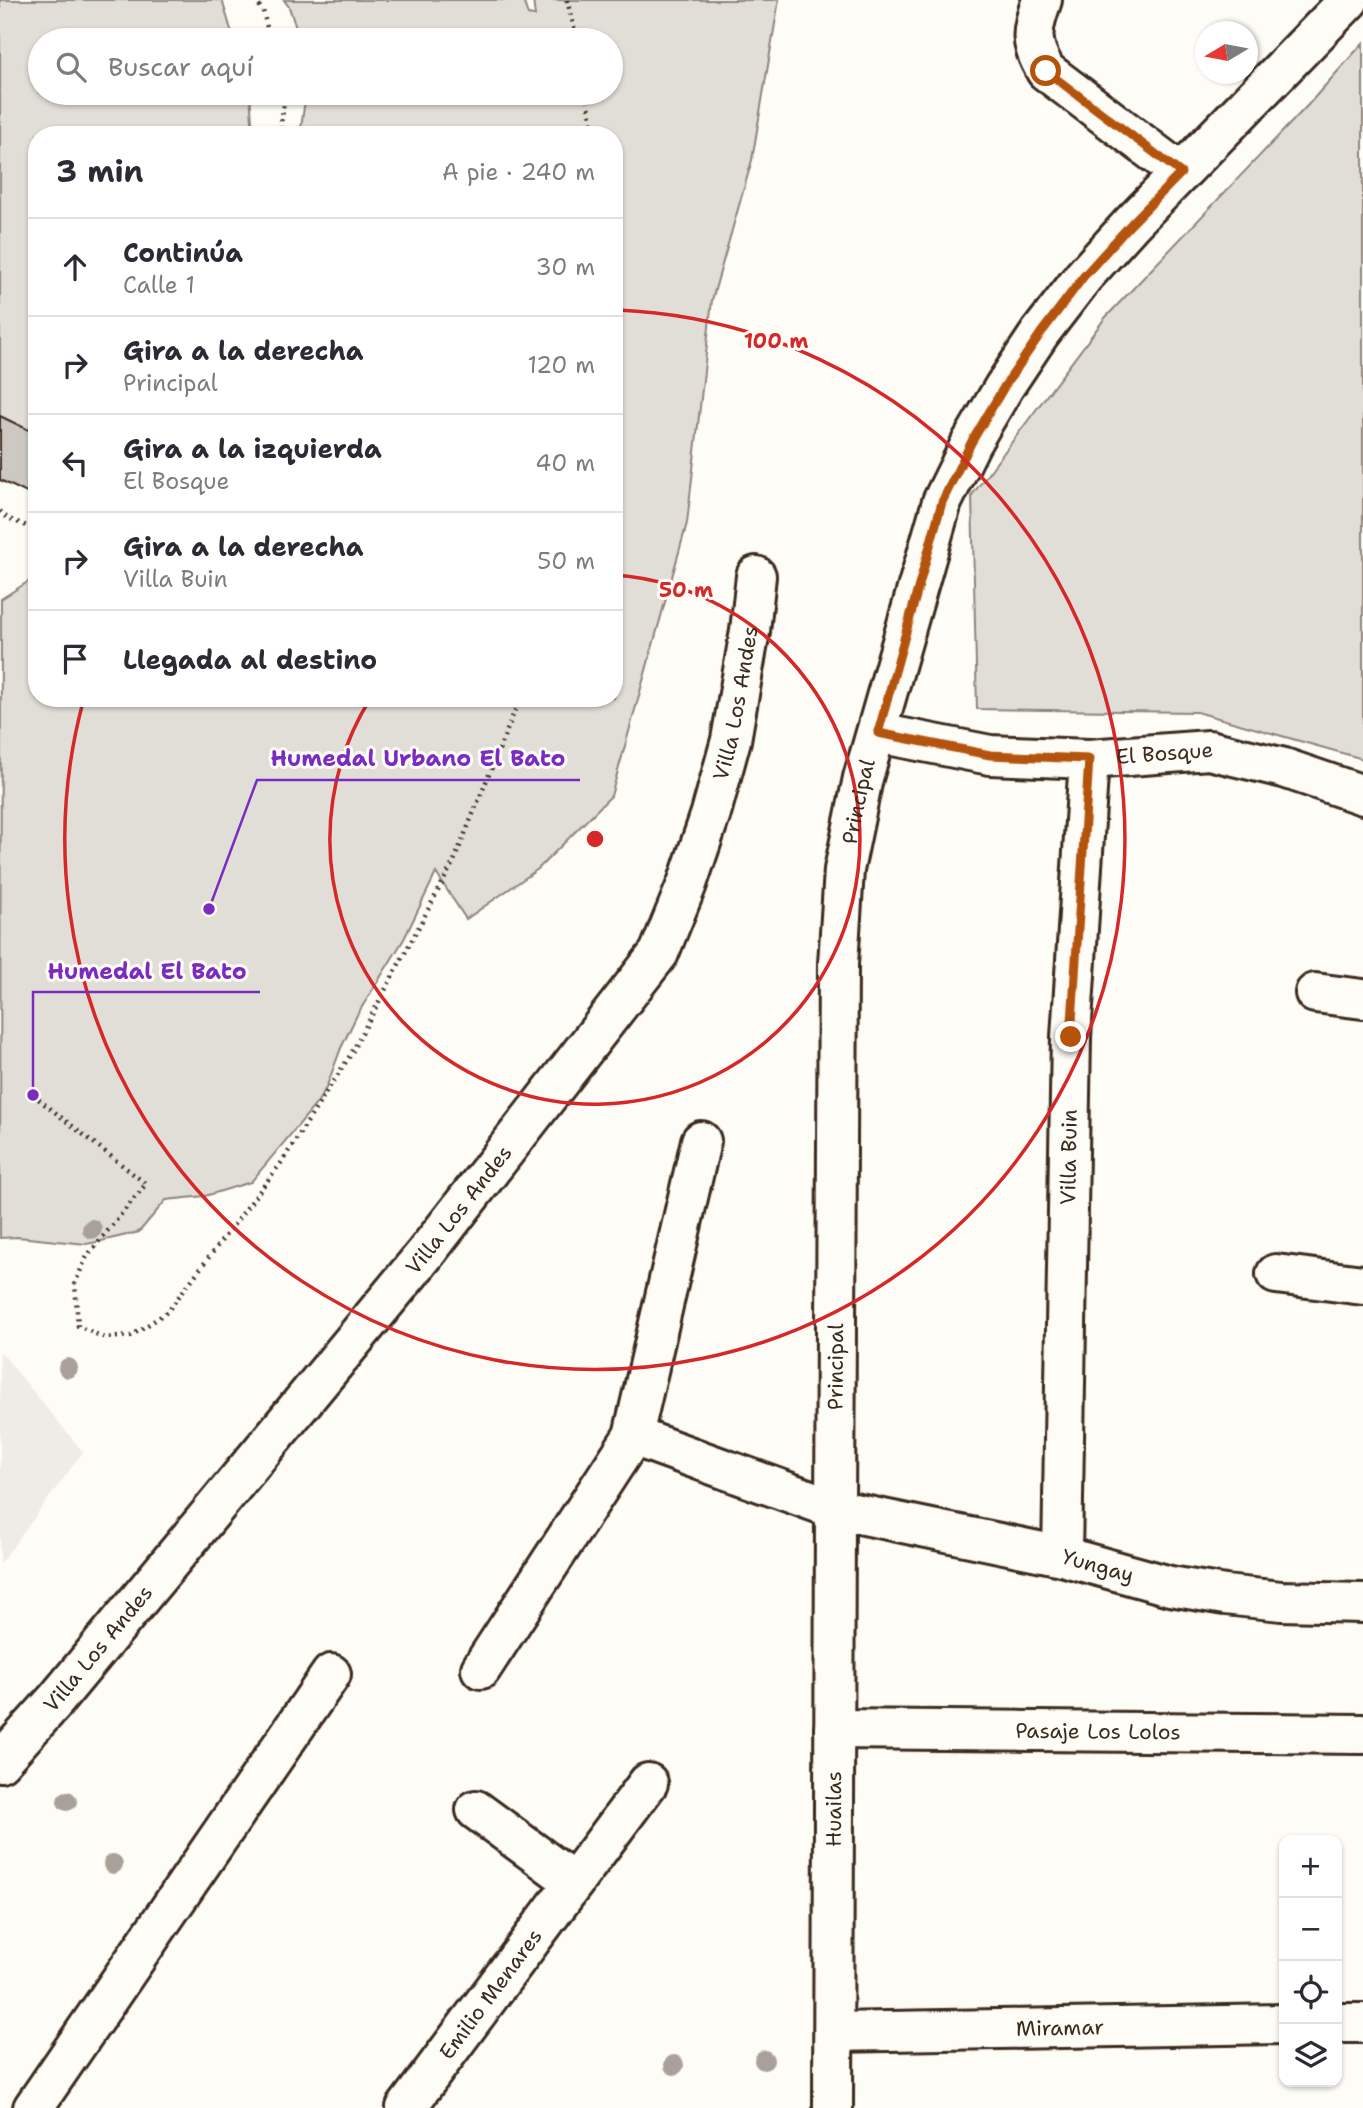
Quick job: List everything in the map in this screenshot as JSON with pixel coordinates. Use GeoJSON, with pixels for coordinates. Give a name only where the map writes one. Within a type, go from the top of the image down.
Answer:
{"type":"FeatureCollection","features":[{"type":"Feature","properties":{"kind":"street"},"geometry":{"type":"LineString","coordinates":[[1042,0],[1034,23],[1033,40],[1036,55],[1046,71],[1181,173]]}},
{"type":"Feature","properties":{"kind":"street","name":"Principal"},"geometry":{"type":"LineString","coordinates":[[835,1509],[840,916],[844,870],[852,823],[942,502],[971,443],[1004,387],[1077,286],[1131,224],[1349,0]]}},
{"type":"Feature","properties":{"kind":"street","name":"Villa Los Andes"},"geometry":{"type":"LineString","coordinates":[[0,1762],[55,1701],[425,1254],[659,953],[711,813],[731,740],[750,631],[756,576]]}},
{"type":"Feature","properties":{"kind":"street","name":"El Bosque"},"geometry":{"type":"LineString","coordinates":[[878,733],[990,755],[1089,759],[1209,750],[1284,768],[1363,795]]}},
{"type":"Feature","properties":{"kind":"street","name":"Villa Buin"},"geometry":{"type":"LineString","coordinates":[[1062,1556],[1071,1037],[1089,759]]}},
{"type":"Feature","properties":{"kind":"street"},"geometry":{"type":"LineString","coordinates":[[1315,993],[1363,999]]}},
{"type":"Feature","properties":{"kind":"street"},"geometry":{"type":"LineString","coordinates":[[481,1669],[633,1436],[701,1141]]}},
{"type":"Feature","properties":{"kind":"street"},"geometry":{"type":"LineString","coordinates":[[1276,1274],[1363,1285]]}},
{"type":"Feature","properties":{"kind":"street","name":"Yungay"},"geometry":{"type":"LineString","coordinates":[[633,1436],[835,1509],[1062,1556],[1170,1586],[1281,1601],[1363,1603]]}},
{"type":"Feature","properties":{"kind":"street","name":"Huailas"},"geometry":{"type":"LineString","coordinates":[[834,2108],[835,1509]]}},
{"type":"Feature","properties":{"kind":"street"},"geometry":{"type":"LineString","coordinates":[[33,2108],[331,1674]]}},
{"type":"Feature","properties":{"kind":"street","name":"Pasaje Los Lolos"},"geometry":{"type":"LineString","coordinates":[[834,1729],[1363,1734]]}},
{"type":"Feature","properties":{"kind":"street","name":"Emilio Menares"},"geometry":{"type":"LineString","coordinates":[[406,2108],[648,1783]]}},
{"type":"Feature","properties":{"kind":"street"},"geometry":{"type":"LineString","coordinates":[[476,1810],[575,1882]]}},
{"type":"Feature","properties":{"kind":"street"},"geometry":{"type":"LineString","coordinates":[[1342,2023],[1363,2023]]}},
{"type":"Feature","properties":{"kind":"street","name":"Miramar"},"geometry":{"type":"LineString","coordinates":[[834,2032],[1279,2024]]}},
{"type":"Feature","properties":{"kind":"path"},"geometry":{"type":"LineString","coordinates":[[255,0],[263,11],[267,28]]}},
{"type":"Feature","properties":{"kind":"path"},"geometry":{"type":"LineString","coordinates":[[567,0],[574,28]]}},
{"type":"Feature","properties":{"kind":"path"},"geometry":{"type":"LineString","coordinates":[[280,126],[284,105]]}},
{"type":"Feature","properties":{"kind":"path"},"geometry":{"type":"LineString","coordinates":[[589,105],[592,126]]}},
{"type":"Feature","properties":{"kind":"path"},"geometry":{"type":"LineString","coordinates":[[0,511],[7,518],[28,526]]}},
{"type":"Feature","properties":{"kind":"path"},"geometry":{"type":"LineString","coordinates":[[33,1096],[146,1184],[87,1256],[75,1283],[78,1326],[105,1338],[131,1336],[167,1312],[281,1163],[351,1054],[454,861],[516,707]]}},
{"type":"Feature","properties":{"kind":"shaded area"},"geometry":{"type":"Polygon","coordinates":[[[0,0],[222,0],[230,28],[28,28],[28,105],[251,105],[252,126],[28,126],[28,468],[0,469],[0,0]]]}},
{"type":"Feature","properties":{"kind":"shaded area"},"geometry":{"type":"Polygon","coordinates":[[[284,0],[523,0],[528,15],[535,16],[533,0],[779,0],[752,160],[712,300],[687,523],[611,796],[538,869],[466,919],[436,873],[404,939],[357,1015],[326,1088],[317,1103],[251,1182],[205,1196],[166,1200],[139,1232],[97,1242],[86,1244],[18,1237],[0,1238],[1,599],[28,582],[28,707],[623,707],[623,126],[301,126],[304,105],[623,105],[623,28],[296,28],[284,0]]]}},
{"type":"Feature","properties":{"kind":"shaded area"},"geometry":{"type":"Polygon","coordinates":[[[1363,43],[1363,759],[1197,712],[977,709],[972,495],[1105,318],[1307,106],[1363,43]]]}},
{"type":"Feature","properties":{"kind":"shaded area"},"geometry":{"type":"Polygon","coordinates":[[[0,1351],[83,1452],[0,1564],[0,1351]]]}},
{"type":"Feature","properties":{"kind":"building"},"geometry":{"type":"Polygon","coordinates":[[[0,416],[28,430],[28,494],[0,480],[0,416]]]}},
{"type":"Feature","properties":{"kind":"place","name":"Humedal Urbano El Bato"},"geometry":{"type":"Point","coordinates":[209,909]}},
{"type":"Feature","properties":{"kind":"place","name":"Humedal El Bato"},"geometry":{"type":"Point","coordinates":[33,1095]}},
{"type":"Feature","properties":{"kind":"route"},"geometry":{"type":"LineString","coordinates":[[1046,71],[1181,173],[1084,276],[1004,387],[971,443],[942,502],[878,733],[990,755],[1089,759],[1071,1037]]}}]}
